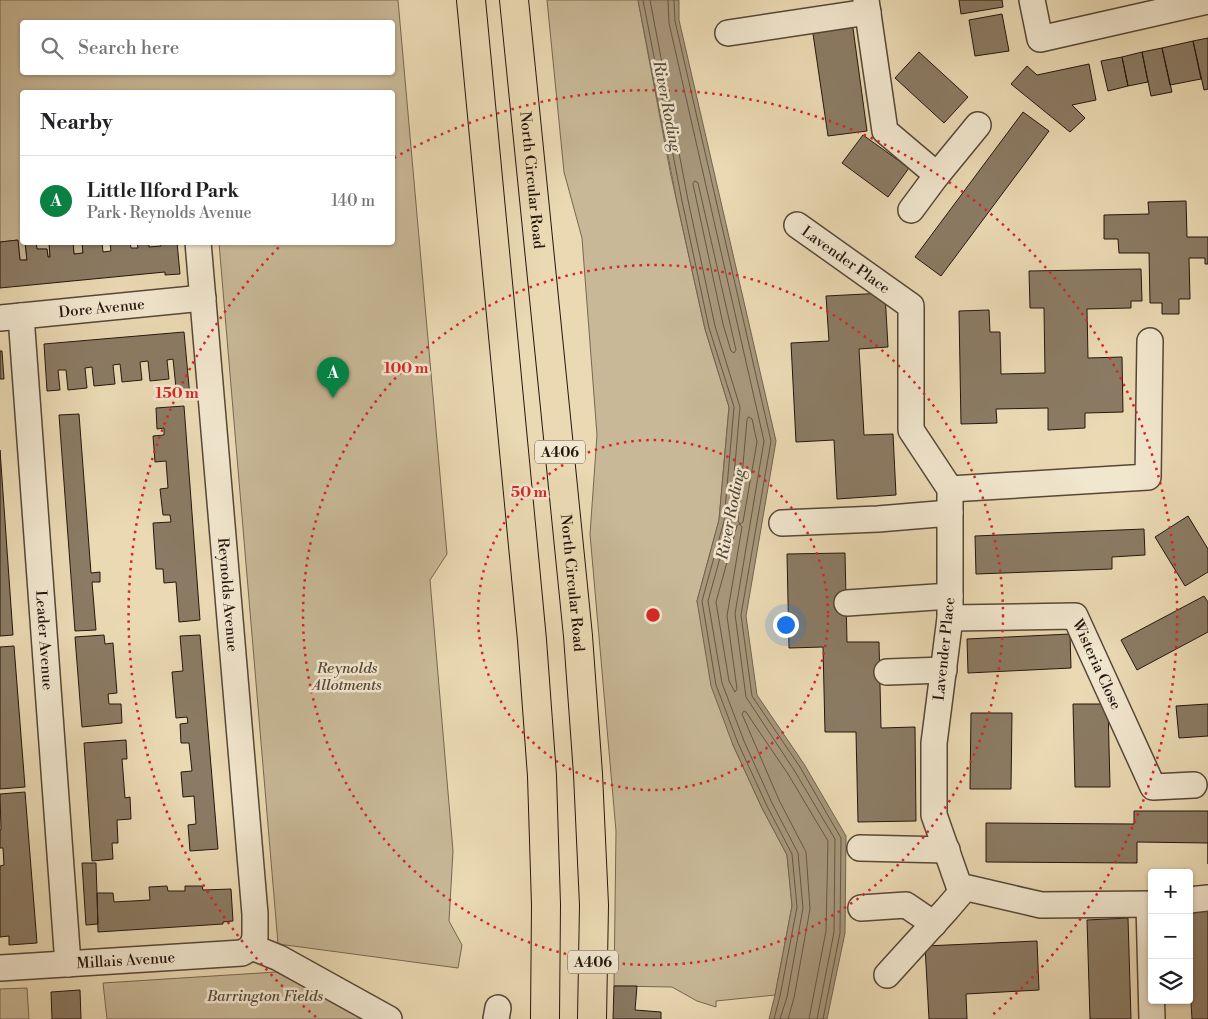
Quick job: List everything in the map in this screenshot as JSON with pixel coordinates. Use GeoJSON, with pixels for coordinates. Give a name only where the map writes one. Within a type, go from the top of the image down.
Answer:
{"type":"FeatureCollection","features":[{"type":"Feature","properties":{"kind":"highway","name":"A406"},"geometry":{"type":"LineString","coordinates":[[471,0],[532,640],[542,776],[546,905],[545,1019]]}},
{"type":"Feature","properties":{"kind":"highway","name":"North Circular Road"},"geometry":{"type":"LineString","coordinates":[[514,0],[578,636],[588,774],[594,905],[592,1019]]}},
{"type":"Feature","properties":{"kind":"street"},"geometry":{"type":"LineString","coordinates":[[1032,0],[1040,39],[1208,1]]}},
{"type":"Feature","properties":{"kind":"street"},"geometry":{"type":"LineString","coordinates":[[728,33],[867,6],[885,131],[937,175]]}},
{"type":"Feature","properties":{"kind":"street"},"geometry":{"type":"LineString","coordinates":[[911,210],[978,125]]}},
{"type":"Feature","properties":{"kind":"street","name":"Lavender Place"},"geometry":{"type":"LineString","coordinates":[[797,224],[911,306],[911,430],[950,501],[950,607],[934,742],[934,815],[959,886],[965,888]]}},
{"type":"Feature","properties":{"kind":"street","name":"Reynolds Avenue"},"geometry":{"type":"LineString","coordinates":[[198,245],[255,914],[255,937],[252,947]]}},
{"type":"Feature","properties":{"kind":"street","name":"Dore Avenue"},"geometry":{"type":"LineString","coordinates":[[10,317],[203,298]]}},
{"type":"Feature","properties":{"kind":"street","name":"Leader Avenue"},"geometry":{"type":"LineString","coordinates":[[10,317],[68,964]]}},
{"type":"Feature","properties":{"kind":"street"},"geometry":{"type":"LineString","coordinates":[[782,523],[878,519],[950,501],[1148,477],[1150,342]]}},
{"type":"Feature","properties":{"kind":"street"},"geometry":{"type":"LineString","coordinates":[[847,603],[950,607]]}},
{"type":"Feature","properties":{"kind":"street","name":"Wisteria Close"},"geometry":{"type":"LineString","coordinates":[[950,607],[1075,616],[1153,787],[1194,785]]}},
{"type":"Feature","properties":{"kind":"street"},"geometry":{"type":"LineString","coordinates":[[887,672],[944,670]]}},
{"type":"Feature","properties":{"kind":"street"},"geometry":{"type":"LineString","coordinates":[[860,848],[946,850]]}},
{"type":"Feature","properties":{"kind":"street"},"geometry":{"type":"LineString","coordinates":[[887,975],[965,888],[1041,905],[1148,905]]}},
{"type":"Feature","properties":{"kind":"street"},"geometry":{"type":"LineString","coordinates":[[1193,900],[1208,898]]}},
{"type":"Feature","properties":{"kind":"street"},"geometry":{"type":"LineString","coordinates":[[861,908],[906,905],[934,924]]}},
{"type":"Feature","properties":{"kind":"street"},"geometry":{"type":"LineString","coordinates":[[1150,914],[1152,1019]]}},
{"type":"Feature","properties":{"kind":"street"},"geometry":{"type":"LineString","coordinates":[[252,947],[279,958],[389,1019]]}},
{"type":"Feature","properties":{"kind":"street","name":"Millais Avenue"},"geometry":{"type":"LineString","coordinates":[[0,968],[242,953],[252,947]]}},
{"type":"Feature","properties":{"kind":"green space","name":"Reynolds Allotments"},"geometry":{"type":"Polygon","coordinates":[[[0,0],[398,0],[447,554],[430,580],[453,851],[449,921],[462,945],[458,968],[278,944],[219,245],[395,245],[395,90],[20,90],[20,245],[25,245],[27,260],[20,260],[18,240],[0,242],[0,0]]]}},
{"type":"Feature","properties":{"kind":"green space"},"geometry":{"type":"Polygon","coordinates":[[[547,0],[638,0],[670,171],[705,329],[729,407],[719,520],[697,601],[733,745],[762,808],[787,855],[792,906],[775,995],[716,1001],[716,1007],[697,1001],[672,987],[614,986],[616,831],[590,534],[597,435],[582,238],[564,172],[547,0]]]}},
{"type":"Feature","properties":{"kind":"green space"},"geometry":{"type":"Polygon","coordinates":[[[36,245],[49,245],[50,257],[48,257],[47,249],[37,249],[36,245]]]}},
{"type":"Feature","properties":{"kind":"green space"},"geometry":{"type":"Polygon","coordinates":[[[73,245],[82,245],[83,253],[74,254],[73,245]]]}},
{"type":"Feature","properties":{"kind":"green space","name":"Barrington Fields"},"geometry":{"type":"Polygon","coordinates":[[[276,972],[364,1019],[107,1019],[103,983],[276,972]]]}},
{"type":"Feature","properties":{"kind":"green space"},"geometry":{"type":"Polygon","coordinates":[[[27,988],[29,1019],[0,1019],[0,989],[27,988]]]}},
{"type":"Feature","properties":{"kind":"water","name":"River Roding"},"geometry":{"type":"Polygon","coordinates":[[[638,0],[679,0],[679,20],[776,441],[746,616],[757,695],[804,764],[846,836],[845,933],[827,1019],[769,1019],[792,906],[787,855],[762,808],[733,745],[711,686],[697,601],[719,520],[729,407],[705,329],[677,202],[638,0]]]}},
{"type":"Feature","properties":{"kind":"building"},"geometry":{"type":"Polygon","coordinates":[[[959,0],[1002,0],[1003,7],[961,14],[959,0]]]}},
{"type":"Feature","properties":{"kind":"building"},"geometry":{"type":"Polygon","coordinates":[[[1002,14],[1009,51],[975,56],[969,20],[1002,14]]]}},
{"type":"Feature","properties":{"kind":"building"},"geometry":{"type":"Polygon","coordinates":[[[852,21],[867,131],[828,136],[812,27],[852,21]]]}},
{"type":"Feature","properties":{"kind":"building"},"geometry":{"type":"Polygon","coordinates":[[[1208,38],[1208,89],[1204,90],[1193,41],[1208,38]]]}},
{"type":"Feature","properties":{"kind":"building"},"geometry":{"type":"Polygon","coordinates":[[[1193,41],[1201,79],[1170,85],[1162,48],[1193,41]]]}},
{"type":"Feature","properties":{"kind":"building"},"geometry":{"type":"Polygon","coordinates":[[[1162,48],[1172,92],[1151,96],[1142,52],[1162,48]]]}},
{"type":"Feature","properties":{"kind":"building"},"geometry":{"type":"Polygon","coordinates":[[[919,52],[968,97],[944,123],[895,78],[919,52]]]}},
{"type":"Feature","properties":{"kind":"building"},"geometry":{"type":"Polygon","coordinates":[[[1142,52],[1148,82],[1128,86],[1122,57],[1142,52]]]}},
{"type":"Feature","properties":{"kind":"building"},"geometry":{"type":"Polygon","coordinates":[[[1122,57],[1128,86],[1108,91],[1101,61],[1122,57]]]}},
{"type":"Feature","properties":{"kind":"building"},"geometry":{"type":"Polygon","coordinates":[[[1089,64],[1096,100],[1072,105],[1085,118],[1070,132],[1011,84],[1027,66],[1037,75],[1089,64]]]}},
{"type":"Feature","properties":{"kind":"building"},"geometry":{"type":"Polygon","coordinates":[[[1023,112],[1049,131],[941,276],[915,257],[1023,112]]]}},
{"type":"Feature","properties":{"kind":"building"},"geometry":{"type":"Polygon","coordinates":[[[863,135],[909,168],[888,197],[842,163],[863,135]]]}},
{"type":"Feature","properties":{"kind":"building"},"geometry":{"type":"Polygon","coordinates":[[[1186,201],[1187,237],[1208,237],[1208,264],[1205,264],[1205,258],[1189,258],[1190,299],[1179,299],[1179,314],[1162,314],[1162,303],[1150,303],[1149,253],[1119,253],[1118,239],[1104,239],[1104,215],[1149,214],[1148,202],[1186,201]]]}},
{"type":"Feature","properties":{"kind":"building"},"geometry":{"type":"Polygon","coordinates":[[[18,240],[20,260],[27,260],[25,245],[36,245],[37,249],[47,249],[48,257],[50,257],[49,245],[73,245],[74,254],[83,253],[82,245],[102,245],[103,252],[111,251],[110,245],[130,245],[131,248],[138,248],[138,245],[149,245],[149,247],[177,245],[180,274],[165,275],[165,272],[0,288],[0,242],[18,240]]]}},
{"type":"Feature","properties":{"kind":"building"},"geometry":{"type":"Polygon","coordinates":[[[1141,269],[1142,301],[1131,301],[1131,308],[1087,309],[1088,358],[1122,357],[1123,412],[1085,413],[1085,428],[1048,430],[1048,408],[996,409],[997,423],[961,424],[959,311],[989,310],[990,332],[1000,332],[1001,374],[1045,373],[1044,308],[1030,308],[1029,271],[1141,269]]]}},
{"type":"Feature","properties":{"kind":"building"},"geometry":{"type":"Polygon","coordinates":[[[885,293],[888,347],[859,349],[864,435],[893,434],[896,495],[837,499],[834,440],[796,442],[791,343],[829,341],[826,296],[885,293]]]}},
{"type":"Feature","properties":{"kind":"building"},"geometry":{"type":"Polygon","coordinates":[[[184,332],[190,397],[177,398],[173,359],[167,360],[169,379],[150,381],[148,361],[140,362],[142,380],[122,382],[120,364],[113,365],[115,384],[94,386],[92,367],[85,368],[87,388],[68,390],[66,370],[58,370],[60,390],[47,391],[44,344],[184,332]]]}},
{"type":"Feature","properties":{"kind":"building"},"geometry":{"type":"Polygon","coordinates":[[[0,351],[2,351],[4,379],[0,379],[0,351]]]}},
{"type":"Feature","properties":{"kind":"building"},"geometry":{"type":"Polygon","coordinates":[[[184,406],[200,620],[179,622],[176,582],[164,583],[163,569],[156,569],[153,523],[171,522],[170,515],[163,515],[160,489],[168,488],[166,461],[155,462],[153,436],[164,435],[164,428],[157,429],[156,408],[184,406]]]}},
{"type":"Feature","properties":{"kind":"building"},"geometry":{"type":"Polygon","coordinates":[[[79,414],[91,573],[100,572],[100,582],[92,582],[96,630],[75,631],[59,415],[79,414]]]}},
{"type":"Feature","properties":{"kind":"building"},"geometry":{"type":"Polygon","coordinates":[[[0,450],[13,635],[0,636],[0,450]]]}},
{"type":"Feature","properties":{"kind":"building"},"geometry":{"type":"Polygon","coordinates":[[[1188,516],[1208,549],[1208,572],[1185,586],[1155,537],[1188,516]]]}},
{"type":"Feature","properties":{"kind":"building"},"geometry":{"type":"Polygon","coordinates":[[[1144,529],[1145,555],[1112,557],[1112,569],[976,574],[975,536],[1144,529]]]}},
{"type":"Feature","properties":{"kind":"building"},"geometry":{"type":"Polygon","coordinates":[[[845,553],[847,642],[879,642],[881,728],[915,727],[916,821],[858,822],[856,732],[825,732],[823,647],[789,648],[787,554],[845,553]]]}},
{"type":"Feature","properties":{"kind":"building"},"geometry":{"type":"Polygon","coordinates":[[[1204,596],[1208,602],[1208,632],[1137,670],[1121,640],[1204,596]]]}},
{"type":"Feature","properties":{"kind":"building"},"geometry":{"type":"Polygon","coordinates":[[[1070,634],[1071,668],[968,673],[967,639],[1070,634]]]}},
{"type":"Feature","properties":{"kind":"building"},"geometry":{"type":"Polygon","coordinates":[[[104,635],[105,644],[113,643],[117,693],[108,694],[109,704],[121,704],[122,723],[82,727],[75,637],[104,635]]]}},
{"type":"Feature","properties":{"kind":"building"},"geometry":{"type":"Polygon","coordinates":[[[200,635],[218,849],[190,851],[188,825],[196,824],[194,796],[183,797],[181,772],[192,771],[189,743],[181,743],[180,724],[188,723],[187,717],[176,718],[172,672],[183,671],[180,636],[200,635]]]}},
{"type":"Feature","properties":{"kind":"building"},"geometry":{"type":"Polygon","coordinates":[[[14,646],[25,787],[0,789],[0,647],[14,646]]]}},
{"type":"Feature","properties":{"kind":"building"},"geometry":{"type":"Polygon","coordinates":[[[1073,704],[1108,704],[1110,787],[1075,787],[1073,704]]]}},
{"type":"Feature","properties":{"kind":"building"},"geometry":{"type":"Polygon","coordinates":[[[1208,704],[1208,736],[1179,738],[1176,706],[1208,704]]]}},
{"type":"Feature","properties":{"kind":"building"},"geometry":{"type":"Polygon","coordinates":[[[971,713],[1012,713],[1011,789],[970,789],[971,713]]]}},
{"type":"Feature","properties":{"kind":"building"},"geometry":{"type":"Polygon","coordinates":[[[126,740],[127,759],[122,759],[125,798],[130,797],[131,819],[117,820],[118,843],[112,843],[113,859],[92,861],[84,743],[126,740]]]}},
{"type":"Feature","properties":{"kind":"building"},"geometry":{"type":"Polygon","coordinates":[[[25,792],[37,943],[9,945],[9,936],[0,937],[0,866],[4,865],[3,848],[0,848],[0,794],[25,792]]]}},
{"type":"Feature","properties":{"kind":"building"},"geometry":{"type":"Polygon","coordinates":[[[1134,811],[1208,811],[1208,843],[1137,842],[1137,863],[986,862],[986,823],[1134,824],[1134,811]]]}},
{"type":"Feature","properties":{"kind":"building"},"geometry":{"type":"Polygon","coordinates":[[[82,863],[96,863],[98,924],[86,925],[82,863]]]}},
{"type":"Feature","properties":{"kind":"building"},"geometry":{"type":"Polygon","coordinates":[[[167,886],[168,891],[185,891],[185,886],[202,886],[203,890],[231,889],[233,921],[223,922],[223,924],[98,932],[97,893],[113,893],[114,902],[150,900],[149,887],[167,886]]]}},
{"type":"Feature","properties":{"kind":"building"},"geometry":{"type":"Polygon","coordinates":[[[1208,910],[1208,1019],[1192,1019],[1193,911],[1208,910]]]}},
{"type":"Feature","properties":{"kind":"building"},"geometry":{"type":"Polygon","coordinates":[[[1128,918],[1131,1019],[1090,1019],[1087,920],[1128,918]]]}},
{"type":"Feature","properties":{"kind":"building"},"geometry":{"type":"Polygon","coordinates":[[[1037,941],[1039,990],[966,994],[967,1019],[929,1019],[925,946],[1037,941]]]}},
{"type":"Feature","properties":{"kind":"building"},"geometry":{"type":"Polygon","coordinates":[[[614,986],[637,986],[635,1010],[661,1012],[661,1019],[613,1019],[614,986]]]}},
{"type":"Feature","properties":{"kind":"building"},"geometry":{"type":"Polygon","coordinates":[[[80,990],[81,1019],[52,1019],[51,992],[80,990]]]}},
{"type":"Feature","properties":{"kind":"place","name":"Little Ilford Park"},"geometry":{"type":"Point","coordinates":[333,398]}}]}
